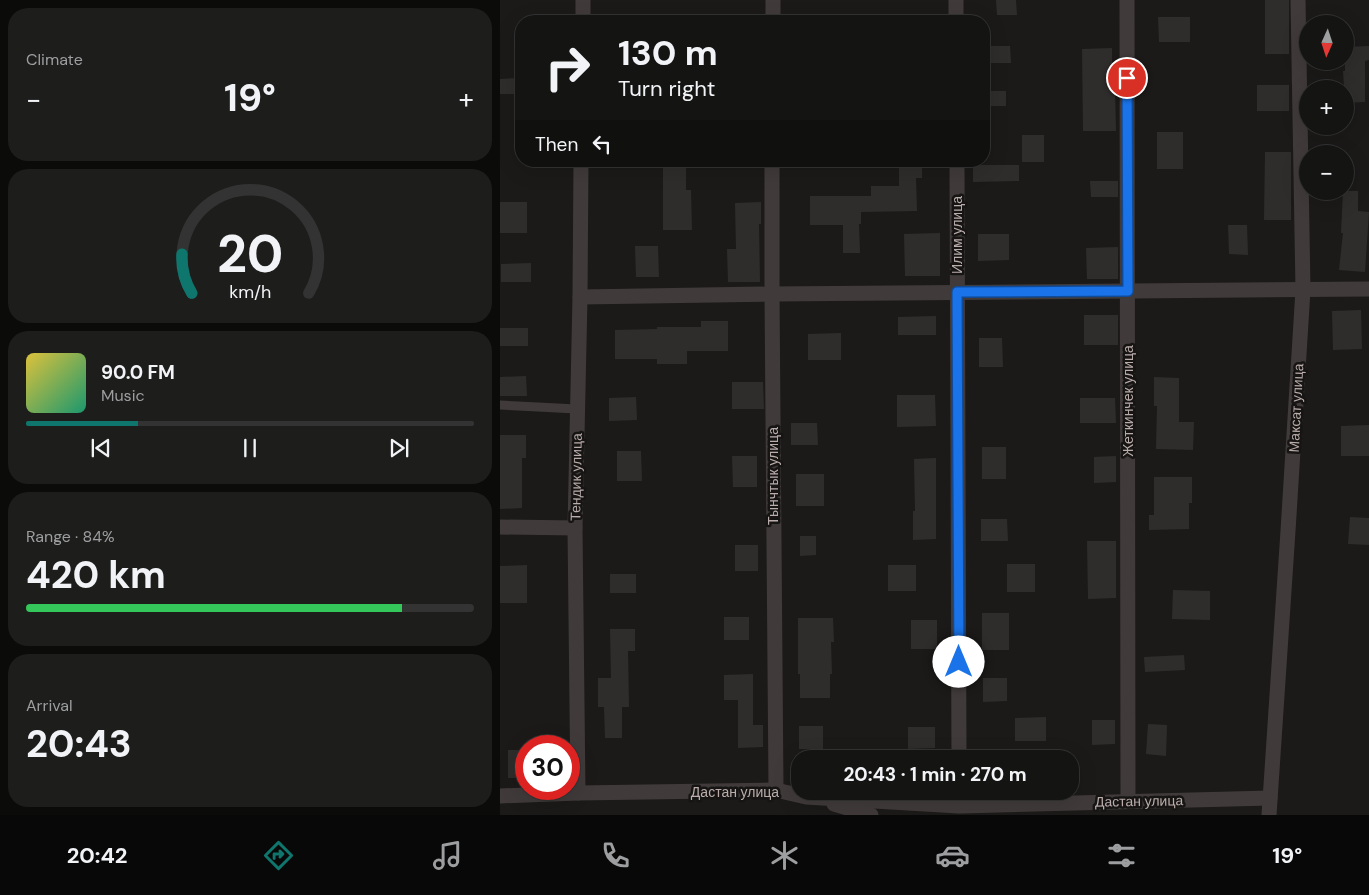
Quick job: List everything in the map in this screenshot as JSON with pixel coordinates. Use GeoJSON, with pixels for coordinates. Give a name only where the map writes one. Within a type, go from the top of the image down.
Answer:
{"type":"FeatureCollection","features":[{"type":"Feature","properties":{"kind":"street"},"geometry":{"type":"LineString","coordinates":[[582,15],[583,0]]}},
{"type":"Feature","properties":{"kind":"street"},"geometry":{"type":"LineString","coordinates":[[773,0],[773,15]]}},
{"type":"Feature","properties":{"kind":"street"},"geometry":{"type":"LineString","coordinates":[[956,0],[956,15]]}},
{"type":"Feature","properties":{"kind":"street","name":"Жеткинчек улица"},"geometry":{"type":"LineString","coordinates":[[1127,0],[1128,801]]}},
{"type":"Feature","properties":{"kind":"street","name":"Максат улица"},"geometry":{"type":"LineString","coordinates":[[1268,815],[1288,531],[1302,290],[1298,0]]}},
{"type":"Feature","properties":{"kind":"street","name":"Тендик улица"},"geometry":{"type":"LineString","coordinates":[[577,735],[574,528],[580,297],[581,167]]}},
{"type":"Feature","properties":{"kind":"street","name":"Тынчтык улица"},"geometry":{"type":"LineString","coordinates":[[772,167],[776,790]]}},
{"type":"Feature","properties":{"kind":"street","name":"Илим улица"},"geometry":{"type":"LineString","coordinates":[[957,167],[959,750]]}},
{"type":"Feature","properties":{"kind":"street"},"geometry":{"type":"LineString","coordinates":[[580,297],[1369,289]]}},
{"type":"Feature","properties":{"kind":"street"},"geometry":{"type":"LineString","coordinates":[[500,527],[574,528]]}},
{"type":"Feature","properties":{"kind":"street","name":"Дастан улица"},"geometry":{"type":"LineString","coordinates":[[580,793],[776,790],[791,793]]}},
{"type":"Feature","properties":{"kind":"street","name":"Дастан улица"},"geometry":{"type":"LineString","coordinates":[[500,796],[515,795]]}},
{"type":"Feature","properties":{"kind":"street","name":"Дастан улица"},"geometry":{"type":"LineString","coordinates":[[882,800],[959,804],[1270,798]]}},
{"type":"Feature","properties":{"kind":"street"},"geometry":{"type":"LineString","coordinates":[[820,800],[871,815]]}},
{"type":"Feature","properties":{"kind":"lane"},"geometry":{"type":"LineString","coordinates":[[500,404],[577,409]]}},
{"type":"Feature","properties":{"kind":"building"},"geometry":{"type":"Polygon","coordinates":[[[996,0],[1016,0],[1017,15],[997,15],[996,0]]]}},
{"type":"Feature","properties":{"kind":"building"},"geometry":{"type":"Polygon","coordinates":[[[1265,0],[1289,0],[1289,54],[1265,54],[1265,0]]]}},
{"type":"Feature","properties":{"kind":"building"},"geometry":{"type":"Polygon","coordinates":[[[1158,17],[1190,17],[1190,42],[1159,42],[1158,17]]]}},
{"type":"Feature","properties":{"kind":"building"},"geometry":{"type":"Polygon","coordinates":[[[990,46],[1010,46],[1011,63],[990,63],[990,46]]]}},
{"type":"Feature","properties":{"kind":"building"},"geometry":{"type":"Polygon","coordinates":[[[1369,46],[1369,60],[1365,61],[1365,102],[1354,103],[1354,80],[1344,80],[1343,71],[1354,70],[1354,47],[1369,46]]]}},
{"type":"Feature","properties":{"kind":"building"},"geometry":{"type":"Polygon","coordinates":[[[1112,48],[1112,89],[1115,89],[1116,131],[1083,131],[1082,49],[1112,48]]]}},
{"type":"Feature","properties":{"kind":"building"},"geometry":{"type":"Polygon","coordinates":[[[515,78],[515,94],[500,94],[500,79],[515,78]]]}},
{"type":"Feature","properties":{"kind":"building"},"geometry":{"type":"Polygon","coordinates":[[[1257,85],[1289,85],[1289,111],[1257,111],[1257,85]]]}},
{"type":"Feature","properties":{"kind":"building"},"geometry":{"type":"Polygon","coordinates":[[[990,91],[1006,91],[1006,106],[990,106],[990,91]]]}},
{"type":"Feature","properties":{"kind":"building"},"geometry":{"type":"Polygon","coordinates":[[[1157,132],[1183,132],[1183,169],[1157,169],[1157,132]]]}},
{"type":"Feature","properties":{"kind":"building"},"geometry":{"type":"Polygon","coordinates":[[[1022,135],[1044,135],[1044,162],[1022,162],[1022,135]]]}},
{"type":"Feature","properties":{"kind":"building"},"geometry":{"type":"Polygon","coordinates":[[[1265,152],[1291,152],[1291,220],[1264,220],[1265,152]]]}},
{"type":"Feature","properties":{"kind":"building"},"geometry":{"type":"Polygon","coordinates":[[[1019,165],[1019,181],[973,182],[973,167],[1019,165]]]}},
{"type":"Feature","properties":{"kind":"building"},"geometry":{"type":"Polygon","coordinates":[[[663,167],[686,167],[686,190],[691,190],[692,230],[663,230],[663,167]]]}},
{"type":"Feature","properties":{"kind":"building"},"geometry":{"type":"Polygon","coordinates":[[[899,167],[922,167],[922,178],[916,178],[917,211],[861,212],[861,224],[859,224],[860,253],[843,253],[843,225],[810,225],[810,196],[871,196],[871,186],[899,186],[899,167]]]}},
{"type":"Feature","properties":{"kind":"building"},"geometry":{"type":"Polygon","coordinates":[[[1090,181],[1118,181],[1118,197],[1091,197],[1090,181]]]}},
{"type":"Feature","properties":{"kind":"building"},"geometry":{"type":"Polygon","coordinates":[[[1354,191],[1358,191],[1358,211],[1369,212],[1365,272],[1339,270],[1343,233],[1341,233],[1343,200],[1354,200],[1354,191]]]}},
{"type":"Feature","properties":{"kind":"building"},"geometry":{"type":"Polygon","coordinates":[[[500,202],[527,202],[527,233],[500,233],[500,202]]]}},
{"type":"Feature","properties":{"kind":"building"},"geometry":{"type":"Polygon","coordinates":[[[761,202],[761,224],[759,224],[760,282],[728,282],[727,249],[736,249],[735,203],[761,202]]]}},
{"type":"Feature","properties":{"kind":"building"},"geometry":{"type":"Polygon","coordinates":[[[1228,225],[1247,225],[1248,255],[1229,254],[1228,225]]]}},
{"type":"Feature","properties":{"kind":"building"},"geometry":{"type":"Polygon","coordinates":[[[940,233],[940,276],[905,276],[904,234],[940,233]]]}},
{"type":"Feature","properties":{"kind":"building"},"geometry":{"type":"Polygon","coordinates":[[[978,234],[1009,234],[1009,260],[978,261],[978,234]]]}},
{"type":"Feature","properties":{"kind":"building"},"geometry":{"type":"Polygon","coordinates":[[[635,246],[658,246],[659,277],[636,277],[635,246]]]}},
{"type":"Feature","properties":{"kind":"building"},"geometry":{"type":"Polygon","coordinates":[[[1118,247],[1118,279],[1087,279],[1086,248],[1118,247]]]}},
{"type":"Feature","properties":{"kind":"building"},"geometry":{"type":"Polygon","coordinates":[[[531,263],[531,282],[501,282],[501,264],[531,263]]]}},
{"type":"Feature","properties":{"kind":"building"},"geometry":{"type":"Polygon","coordinates":[[[1361,310],[1362,349],[1333,350],[1332,311],[1361,310]]]}},
{"type":"Feature","properties":{"kind":"building"},"geometry":{"type":"Polygon","coordinates":[[[1084,315],[1118,315],[1118,345],[1084,345],[1084,315]]]}},
{"type":"Feature","properties":{"kind":"building"},"geometry":{"type":"Polygon","coordinates":[[[936,316],[936,335],[898,335],[898,317],[936,316]]]}},
{"type":"Feature","properties":{"kind":"building"},"geometry":{"type":"Polygon","coordinates":[[[701,321],[728,321],[728,351],[687,351],[687,364],[657,364],[657,359],[615,359],[615,330],[657,329],[657,327],[701,327],[701,321]]]}},
{"type":"Feature","properties":{"kind":"building"},"geometry":{"type":"Polygon","coordinates":[[[500,328],[528,328],[528,346],[500,346],[500,328]]]}},
{"type":"Feature","properties":{"kind":"building"},"geometry":{"type":"Polygon","coordinates":[[[841,333],[841,360],[808,360],[808,334],[841,333]]]}},
{"type":"Feature","properties":{"kind":"building"},"geometry":{"type":"Polygon","coordinates":[[[979,338],[1002,338],[1003,367],[979,367],[979,338]]]}},
{"type":"Feature","properties":{"kind":"building"},"geometry":{"type":"Polygon","coordinates":[[[526,376],[527,396],[500,396],[500,377],[526,376]]]}},
{"type":"Feature","properties":{"kind":"building"},"geometry":{"type":"Polygon","coordinates":[[[1154,377],[1179,378],[1179,422],[1194,422],[1193,450],[1156,449],[1157,406],[1154,406],[1154,377]]]}},
{"type":"Feature","properties":{"kind":"building"},"geometry":{"type":"Polygon","coordinates":[[[732,382],[763,382],[764,409],[732,409],[732,382]]]}},
{"type":"Feature","properties":{"kind":"building"},"geometry":{"type":"Polygon","coordinates":[[[897,395],[935,395],[936,426],[897,427],[897,395]]]}},
{"type":"Feature","properties":{"kind":"building"},"geometry":{"type":"Polygon","coordinates":[[[636,397],[637,420],[609,421],[609,398],[636,397]]]}},
{"type":"Feature","properties":{"kind":"building"},"geometry":{"type":"Polygon","coordinates":[[[1080,398],[1115,398],[1116,423],[1080,423],[1080,398]]]}},
{"type":"Feature","properties":{"kind":"building"},"geometry":{"type":"Polygon","coordinates":[[[791,423],[817,423],[818,445],[791,445],[791,423]]]}},
{"type":"Feature","properties":{"kind":"building"},"geometry":{"type":"Polygon","coordinates":[[[1369,425],[1369,456],[1341,456],[1341,426],[1369,425]]]}},
{"type":"Feature","properties":{"kind":"building"},"geometry":{"type":"Polygon","coordinates":[[[500,435],[526,435],[526,458],[522,458],[522,508],[500,509],[500,435]]]}},
{"type":"Feature","properties":{"kind":"building"},"geometry":{"type":"Polygon","coordinates":[[[982,447],[1006,447],[1006,479],[982,479],[982,447]]]}},
{"type":"Feature","properties":{"kind":"building"},"geometry":{"type":"Polygon","coordinates":[[[617,451],[641,451],[642,481],[617,481],[617,451]]]}},
{"type":"Feature","properties":{"kind":"building"},"geometry":{"type":"Polygon","coordinates":[[[732,456],[757,456],[757,487],[733,487],[732,456]]]}},
{"type":"Feature","properties":{"kind":"building"},"geometry":{"type":"Polygon","coordinates":[[[1116,456],[1116,482],[1094,483],[1094,457],[1116,456]]]}},
{"type":"Feature","properties":{"kind":"building"},"geometry":{"type":"Polygon","coordinates":[[[936,458],[936,539],[913,540],[913,511],[915,511],[914,459],[936,458]]]}},
{"type":"Feature","properties":{"kind":"building"},"geometry":{"type":"Polygon","coordinates":[[[796,474],[824,474],[824,506],[796,506],[796,474]]]}},
{"type":"Feature","properties":{"kind":"building"},"geometry":{"type":"Polygon","coordinates":[[[1154,477],[1192,477],[1189,529],[1149,530],[1149,515],[1154,515],[1154,477]]]}},
{"type":"Feature","properties":{"kind":"building"},"geometry":{"type":"Polygon","coordinates":[[[1350,517],[1369,518],[1369,545],[1348,544],[1350,517]]]}},
{"type":"Feature","properties":{"kind":"building"},"geometry":{"type":"Polygon","coordinates":[[[981,519],[1007,519],[1008,541],[981,541],[981,519]]]}},
{"type":"Feature","properties":{"kind":"building"},"geometry":{"type":"Polygon","coordinates":[[[800,536],[816,536],[816,555],[800,556],[800,536]]]}},
{"type":"Feature","properties":{"kind":"building"},"geometry":{"type":"Polygon","coordinates":[[[1087,541],[1116,541],[1116,598],[1088,599],[1087,541]]]}},
{"type":"Feature","properties":{"kind":"building"},"geometry":{"type":"Polygon","coordinates":[[[735,545],[758,545],[758,571],[735,571],[735,545]]]}},
{"type":"Feature","properties":{"kind":"building"},"geometry":{"type":"Polygon","coordinates":[[[1007,564],[1035,564],[1035,592],[1007,592],[1007,564]]]}},
{"type":"Feature","properties":{"kind":"building"},"geometry":{"type":"Polygon","coordinates":[[[527,565],[527,603],[500,603],[500,566],[527,565]]]}},
{"type":"Feature","properties":{"kind":"building"},"geometry":{"type":"Polygon","coordinates":[[[888,565],[916,565],[916,591],[888,591],[888,565]]]}},
{"type":"Feature","properties":{"kind":"building"},"geometry":{"type":"Polygon","coordinates":[[[610,574],[636,574],[636,593],[610,593],[610,574]]]}},
{"type":"Feature","properties":{"kind":"building"},"geometry":{"type":"Polygon","coordinates":[[[1173,590],[1210,591],[1210,620],[1172,619],[1173,590]]]}},
{"type":"Feature","properties":{"kind":"building"},"geometry":{"type":"Polygon","coordinates":[[[982,613],[1009,613],[1009,650],[982,650],[982,613]]]}},
{"type":"Feature","properties":{"kind":"building"},"geometry":{"type":"Polygon","coordinates":[[[724,617],[749,617],[749,640],[724,640],[724,617]]]}},
{"type":"Feature","properties":{"kind":"building"},"geometry":{"type":"Polygon","coordinates":[[[798,618],[833,618],[834,642],[831,642],[832,674],[830,674],[830,698],[800,698],[798,618]]]}},
{"type":"Feature","properties":{"kind":"building"},"geometry":{"type":"Polygon","coordinates":[[[911,620],[937,620],[937,649],[911,649],[911,620]]]}},
{"type":"Feature","properties":{"kind":"building"},"geometry":{"type":"Polygon","coordinates":[[[610,629],[635,629],[635,651],[628,651],[629,707],[622,707],[622,738],[605,738],[604,707],[598,707],[598,678],[611,678],[610,629]]]}},
{"type":"Feature","properties":{"kind":"building"},"geometry":{"type":"Polygon","coordinates":[[[1184,655],[1185,670],[1145,672],[1144,657],[1184,655]]]}},
{"type":"Feature","properties":{"kind":"building"},"geometry":{"type":"Polygon","coordinates":[[[753,674],[753,725],[763,725],[763,747],[738,748],[738,700],[724,700],[724,675],[753,674]]]}},
{"type":"Feature","properties":{"kind":"building"},"geometry":{"type":"Polygon","coordinates":[[[983,678],[1007,678],[1007,701],[983,702],[983,678]]]}},
{"type":"Feature","properties":{"kind":"building"},"geometry":{"type":"Polygon","coordinates":[[[1046,717],[1046,741],[1015,741],[1015,718],[1046,717]]]}},
{"type":"Feature","properties":{"kind":"building"},"geometry":{"type":"Polygon","coordinates":[[[1092,720],[1115,720],[1115,744],[1092,745],[1092,720]]]}},
{"type":"Feature","properties":{"kind":"building"},"geometry":{"type":"Polygon","coordinates":[[[1148,724],[1167,725],[1166,756],[1146,754],[1148,724]]]}},
{"type":"Feature","properties":{"kind":"building"},"geometry":{"type":"Polygon","coordinates":[[[799,726],[823,726],[823,749],[799,749],[799,726]]]}},
{"type":"Feature","properties":{"kind":"building"},"geometry":{"type":"Polygon","coordinates":[[[908,727],[935,727],[935,748],[908,749],[908,727]]]}},
{"type":"Feature","properties":{"kind":"building"},"geometry":{"type":"Polygon","coordinates":[[[508,750],[515,750],[515,778],[508,778],[508,750]]]}},
{"type":"Feature","properties":{"kind":"route"},"geometry":{"type":"LineString","coordinates":[[959,662],[957,292],[1128,291],[1127,78]]}}]}
